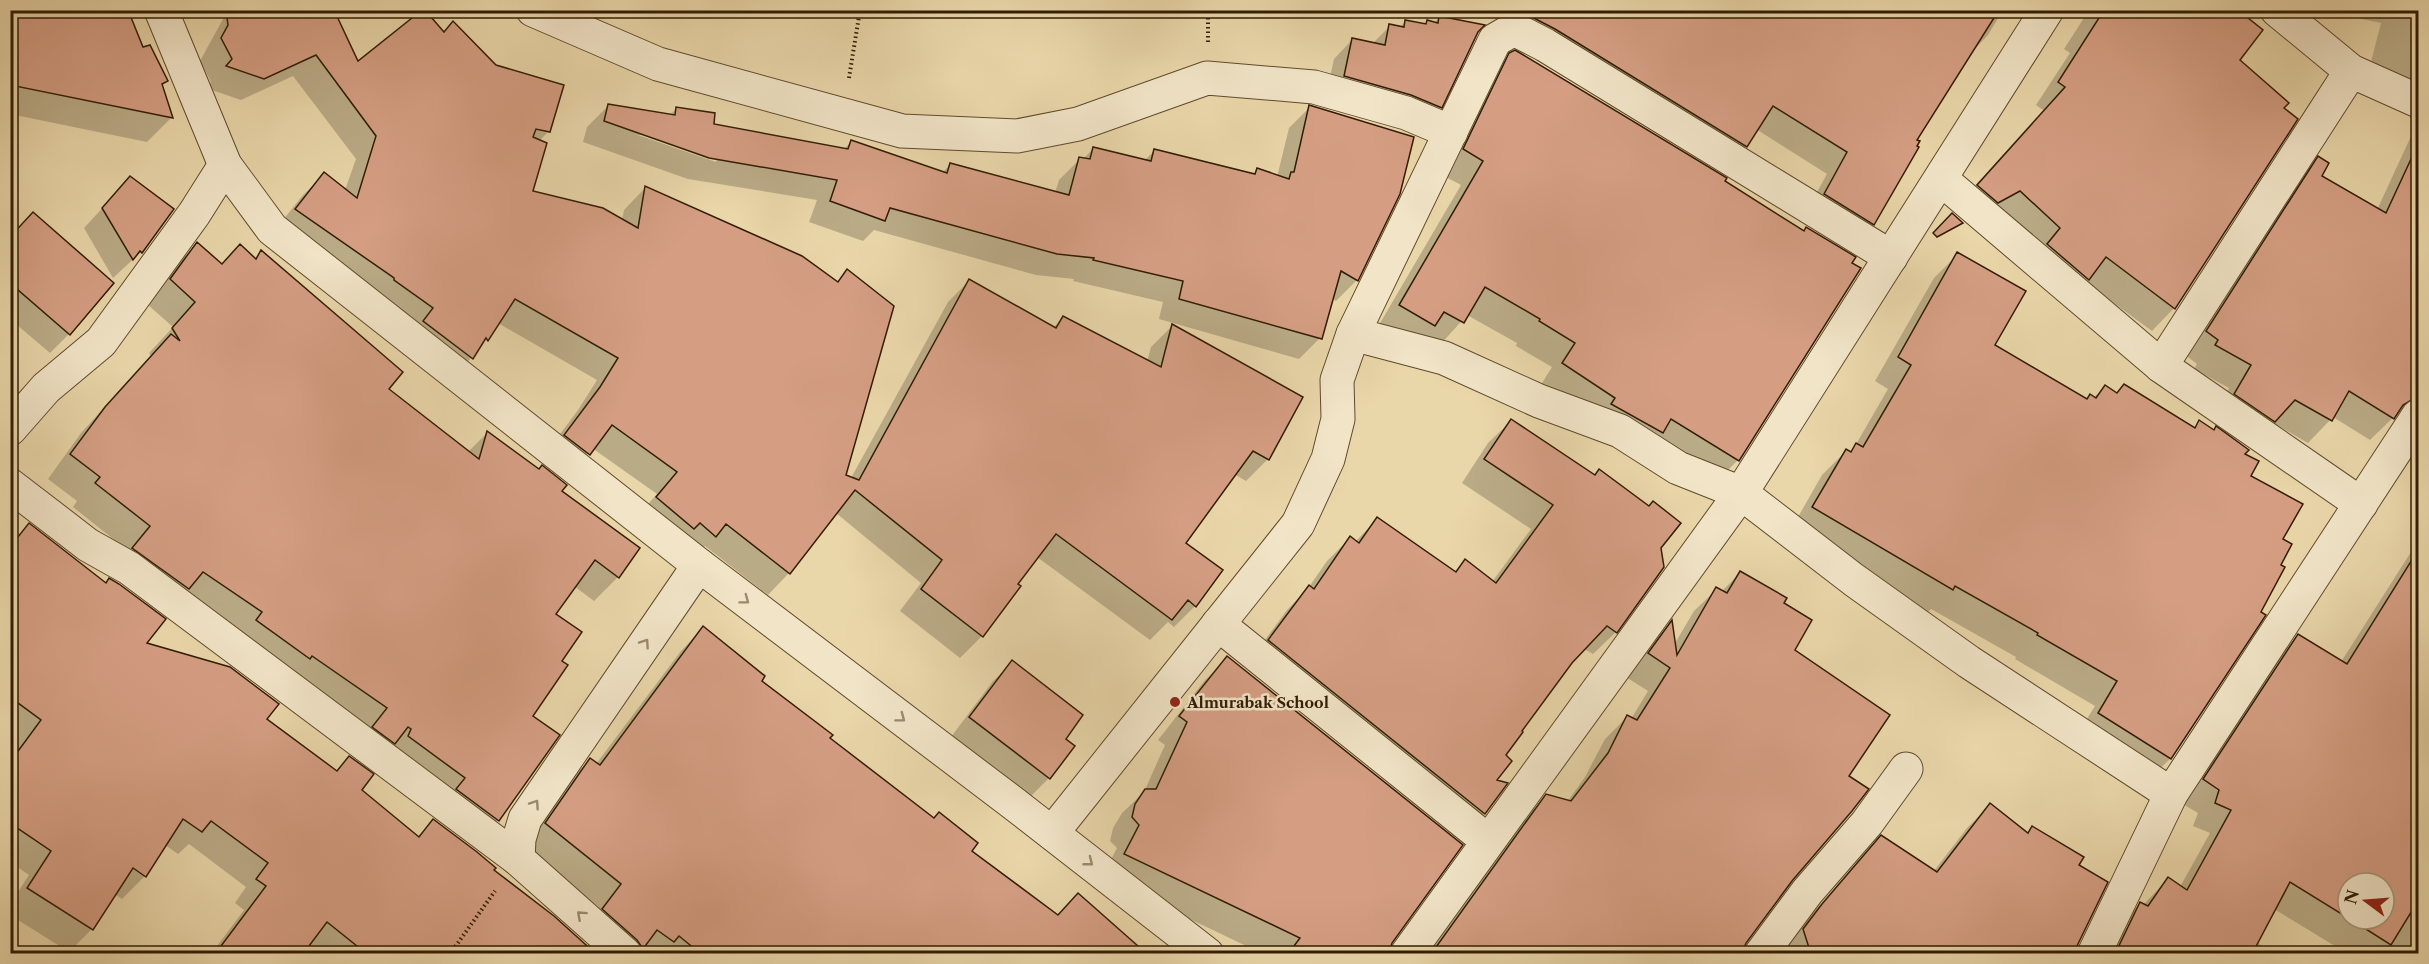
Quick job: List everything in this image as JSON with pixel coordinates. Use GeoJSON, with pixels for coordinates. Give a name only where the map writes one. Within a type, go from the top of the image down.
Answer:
{"type":"FeatureCollection","features":[{"type":"Feature","properties":{"kind":"street"},"geometry":{"type":"LineString","coordinates":[[161,10],[225,165],[272,230],[699,565],[1052,833],[1207,954]]}},
{"type":"Feature","properties":{"kind":"street"},"geometry":{"type":"LineString","coordinates":[[533,10],[658,64],[902,131],[1017,136],[1078,124],[1207,78],[1314,87],[1406,113],[1451,132]]}},
{"type":"Feature","properties":{"kind":"street"},"geometry":{"type":"LineString","coordinates":[[1407,954],[1740,493],[2047,10]]}},
{"type":"Feature","properties":{"kind":"street"},"geometry":{"type":"LineString","coordinates":[[2277,10],[2351,71],[2418,102]]}},
{"type":"Feature","properties":{"kind":"street"},"geometry":{"type":"LineString","coordinates":[[1052,833],[1298,524],[1328,459],[1338,419],[1337,380],[1353,334],[1495,40],[1514,28],[1891,257]]}},
{"type":"Feature","properties":{"kind":"street"},"geometry":{"type":"LineString","coordinates":[[2161,366],[2351,71]]}},
{"type":"Feature","properties":{"kind":"street"},"geometry":{"type":"LineString","coordinates":[[10,429],[46,388],[101,342],[194,214],[225,165]]}},
{"type":"Feature","properties":{"kind":"street"},"geometry":{"type":"LineString","coordinates":[[1941,179],[2161,366],[2361,504]]}},
{"type":"Feature","properties":{"kind":"street"},"geometry":{"type":"LineString","coordinates":[[1353,334],[1444,358],[1539,401],[1620,431],[1678,468],[1740,493],[1854,580],[1969,662],[2171,794]]}},
{"type":"Feature","properties":{"kind":"street"},"geometry":{"type":"LineString","coordinates":[[2094,954],[2171,794],[2418,416]]}},
{"type":"Feature","properties":{"kind":"street"},"geometry":{"type":"LineString","coordinates":[[10,485],[88,545],[129,568],[518,859],[625,954]]}},
{"type":"Feature","properties":{"kind":"street"},"geometry":{"type":"LineString","coordinates":[[518,859],[519,839],[525,819],[699,565]]}},
{"type":"Feature","properties":{"kind":"street"},"geometry":{"type":"LineString","coordinates":[[1218,624],[1488,841]]}},
{"type":"Feature","properties":{"kind":"street"},"geometry":{"type":"LineString","coordinates":[[1761,954],[1807,892],[1867,823],[1906,769]]}},
{"type":"Feature","properties":{"kind":"path"},"geometry":{"type":"LineString","coordinates":[[843,115],[860,10]]}},
{"type":"Feature","properties":{"kind":"path"},"geometry":{"type":"LineString","coordinates":[[450,954],[518,859]]}},
{"type":"Feature","properties":{"kind":"building"},"geometry":{"type":"Polygon","coordinates":[[[10,10],[128,10],[143,47],[150,45],[168,81],[162,84],[173,118],[10,85],[10,10]]]}},
{"type":"Feature","properties":{"kind":"building"},"geometry":{"type":"Polygon","coordinates":[[[226,10],[334,10],[358,61],[422,10],[425,10],[444,32],[453,21],[496,65],[564,85],[550,132],[536,129],[533,137],[547,143],[533,191],[603,208],[638,228],[645,186],[802,256],[838,282],[847,269],[894,306],[846,475],[859,480],[969,279],[1056,328],[1063,316],[1161,367],[1172,324],[1303,397],[1269,460],[1253,451],[1186,543],[1223,570],[1196,607],[1188,600],[1172,620],[1056,534],[1018,584],[1021,586],[983,637],[921,589],[942,560],[855,490],[790,574],[726,524],[716,537],[700,523],[694,529],[656,497],[677,472],[612,425],[590,455],[564,435],[600,387],[618,358],[515,299],[488,341],[486,338],[473,359],[423,321],[433,308],[295,209],[324,172],[357,198],[376,136],[316,55],[264,79],[226,66],[232,59],[221,38],[228,25],[226,10]]]}},
{"type":"Feature","properties":{"kind":"building"},"geometry":{"type":"Polygon","coordinates":[[[1526,10],[1999,10],[1917,140],[1920,141],[1917,146],[1919,147],[1874,225],[1824,194],[1847,152],[1773,106],[1747,147],[1555,29],[1524,13],[1526,10]]]}},
{"type":"Feature","properties":{"kind":"building"},"geometry":{"type":"Polygon","coordinates":[[[2104,10],[2238,10],[2263,30],[2240,60],[2289,103],[2284,108],[2298,119],[2175,309],[2106,257],[2089,280],[2047,244],[2060,228],[2020,191],[1998,203],[1977,185],[2065,87],[2058,82],[2104,10]]]}},
{"type":"Feature","properties":{"kind":"building"},"geometry":{"type":"Polygon","coordinates":[[[1439,16],[1485,25],[1478,32],[1442,108],[1411,95],[1344,76],[1352,38],[1385,45],[1389,24],[1404,27],[1405,20],[1426,24],[1427,20],[1438,23],[1439,16]]]}},
{"type":"Feature","properties":{"kind":"building"},"geometry":{"type":"Polygon","coordinates":[[[1515,50],[1727,178],[1725,181],[1804,231],[1806,227],[1856,257],[1852,263],[1861,268],[1739,461],[1671,419],[1663,433],[1611,404],[1615,398],[1562,363],[1575,343],[1539,321],[1540,319],[1485,287],[1464,323],[1444,312],[1435,326],[1399,305],[1483,161],[1463,149],[1509,53],[1515,50]]]}},
{"type":"Feature","properties":{"kind":"building"},"geometry":{"type":"Polygon","coordinates":[[[608,104],[675,115],[676,107],[715,113],[714,124],[848,149],[851,140],[947,173],[950,163],[1069,195],[1079,157],[1090,159],[1093,147],[1151,161],[1154,149],[1255,174],[1257,168],[1289,179],[1291,172],[1294,172],[1309,105],[1414,137],[1400,194],[1358,281],[1341,271],[1322,339],[1179,299],[1183,281],[1093,260],[1094,258],[1057,254],[890,208],[885,221],[830,201],[837,180],[709,158],[604,121],[608,104]]]}},
{"type":"Feature","properties":{"kind":"building"},"geometry":{"type":"Polygon","coordinates":[[[2418,144],[2418,393],[2415,398],[2403,405],[2394,419],[2349,391],[2332,421],[2295,400],[2275,422],[2234,394],[2251,365],[2215,345],[2218,340],[2206,331],[2318,156],[2329,163],[2322,176],[2386,213],[2418,144]]]}},
{"type":"Feature","properties":{"kind":"building"},"geometry":{"type":"Polygon","coordinates":[[[130,176],[174,209],[142,253],[140,251],[133,260],[102,208],[130,176]]]}},
{"type":"Feature","properties":{"kind":"building"},"geometry":{"type":"Polygon","coordinates":[[[33,212],[114,283],[70,335],[17,289],[16,282],[10,277],[10,237],[33,212]]]}},
{"type":"Feature","properties":{"kind":"building"},"geometry":{"type":"Polygon","coordinates":[[[1952,213],[1963,223],[1937,237],[1933,233],[1952,213]]]}},
{"type":"Feature","properties":{"kind":"building"},"geometry":{"type":"Polygon","coordinates":[[[197,242],[222,264],[240,244],[256,259],[261,250],[403,372],[389,389],[479,459],[487,431],[539,469],[542,465],[567,485],[562,491],[640,548],[619,578],[595,560],[556,614],[582,632],[562,661],[568,665],[533,716],[560,735],[499,821],[456,789],[465,778],[408,736],[411,729],[408,727],[395,744],[372,727],[387,708],[312,656],[310,659],[256,620],[262,612],[203,572],[189,589],[132,548],[150,526],[95,483],[100,477],[70,454],[105,407],[171,334],[180,341],[172,328],[195,302],[170,279],[197,242]]]}},
{"type":"Feature","properties":{"kind":"building"},"geometry":{"type":"Polygon","coordinates":[[[1957,252],[2026,291],[1995,345],[2087,399],[2090,394],[2096,398],[2105,385],[2117,393],[2124,384],[2195,428],[2199,420],[2214,430],[2216,426],[2249,450],[2245,454],[2259,461],[2251,476],[2303,504],[2283,539],[2292,544],[2281,565],[2285,567],[2261,612],[2266,615],[2171,759],[2098,713],[2117,681],[2037,635],[2038,633],[1955,586],[1953,590],[1812,507],[1846,449],[1851,452],[1856,443],[1863,447],[1911,365],[1898,357],[1957,252]]]}},
{"type":"Feature","properties":{"kind":"building"},"geometry":{"type":"Polygon","coordinates":[[[1511,419],[1595,475],[1599,469],[1649,506],[1653,501],[1681,523],[1661,548],[1664,567],[1617,633],[1607,626],[1572,663],[1522,731],[1506,755],[1512,761],[1497,780],[1508,783],[1485,814],[1268,640],[1309,585],[1314,589],[1350,536],[1359,543],[1377,517],[1456,572],[1465,559],[1496,583],[1553,505],[1484,459],[1511,419]]]}},
{"type":"Feature","properties":{"kind":"building"},"geometry":{"type":"Polygon","coordinates":[[[29,523],[106,583],[109,578],[166,619],[147,643],[230,667],[279,704],[267,719],[337,771],[349,756],[374,774],[362,790],[419,837],[433,819],[477,852],[496,868],[494,870],[554,916],[596,954],[367,954],[327,922],[303,954],[215,954],[266,886],[256,879],[268,863],[211,821],[202,832],[183,819],[146,877],[133,868],[93,930],[27,888],[51,851],[10,823],[10,762],[41,720],[10,697],[10,547],[29,523]]]}},
{"type":"Feature","properties":{"kind":"building"},"geometry":{"type":"Polygon","coordinates":[[[2418,550],[2418,901],[2391,945],[2369,931],[2396,931],[2396,871],[2336,871],[2336,911],[2290,882],[2252,954],[2115,954],[2140,902],[2148,906],[2168,877],[2187,890],[2231,810],[2215,803],[2219,790],[2203,779],[2298,634],[2347,664],[2418,550]]]}},
{"type":"Feature","properties":{"kind":"building"},"geometry":{"type":"Polygon","coordinates":[[[1740,571],[1787,598],[1784,603],[1812,620],[1795,650],[1890,715],[1849,776],[1869,789],[1792,881],[1746,943],[1742,953],[1431,954],[1546,794],[1571,801],[1608,753],[1627,715],[1637,720],[1670,668],[1648,653],[1672,620],[1677,655],[1716,587],[1727,593],[1740,571]]]}},
{"type":"Feature","properties":{"kind":"building"},"geometry":{"type":"Polygon","coordinates":[[[703,626],[765,676],[762,681],[833,735],[830,738],[934,818],[939,812],[978,843],[972,851],[1058,915],[1078,893],[1147,954],[701,954],[679,936],[674,942],[657,930],[643,949],[637,940],[602,909],[621,884],[545,823],[590,758],[600,765],[703,626]]]}},
{"type":"Feature","properties":{"kind":"building"},"geometry":{"type":"Polygon","coordinates":[[[1227,656],[1463,845],[1392,943],[1389,954],[1288,954],[1300,938],[1124,854],[1139,825],[1132,817],[1135,804],[1145,789],[1156,789],[1187,722],[1179,716],[1227,656]]]}},
{"type":"Feature","properties":{"kind":"building"},"geometry":{"type":"Polygon","coordinates":[[[1012,660],[1083,715],[1066,739],[1075,746],[1050,779],[969,717],[1012,660]]]}},
{"type":"Feature","properties":{"kind":"building"},"geometry":{"type":"Polygon","coordinates":[[[1990,803],[2028,833],[2032,826],[2084,857],[2079,865],[2108,882],[2077,946],[2076,954],[1811,954],[1803,929],[1881,835],[1937,872],[1990,803]]]}},
{"type":"Feature","properties":{"kind":"place","name":"Almurabak School"},"geometry":{"type":"Point","coordinates":[1175,702]}}]}
